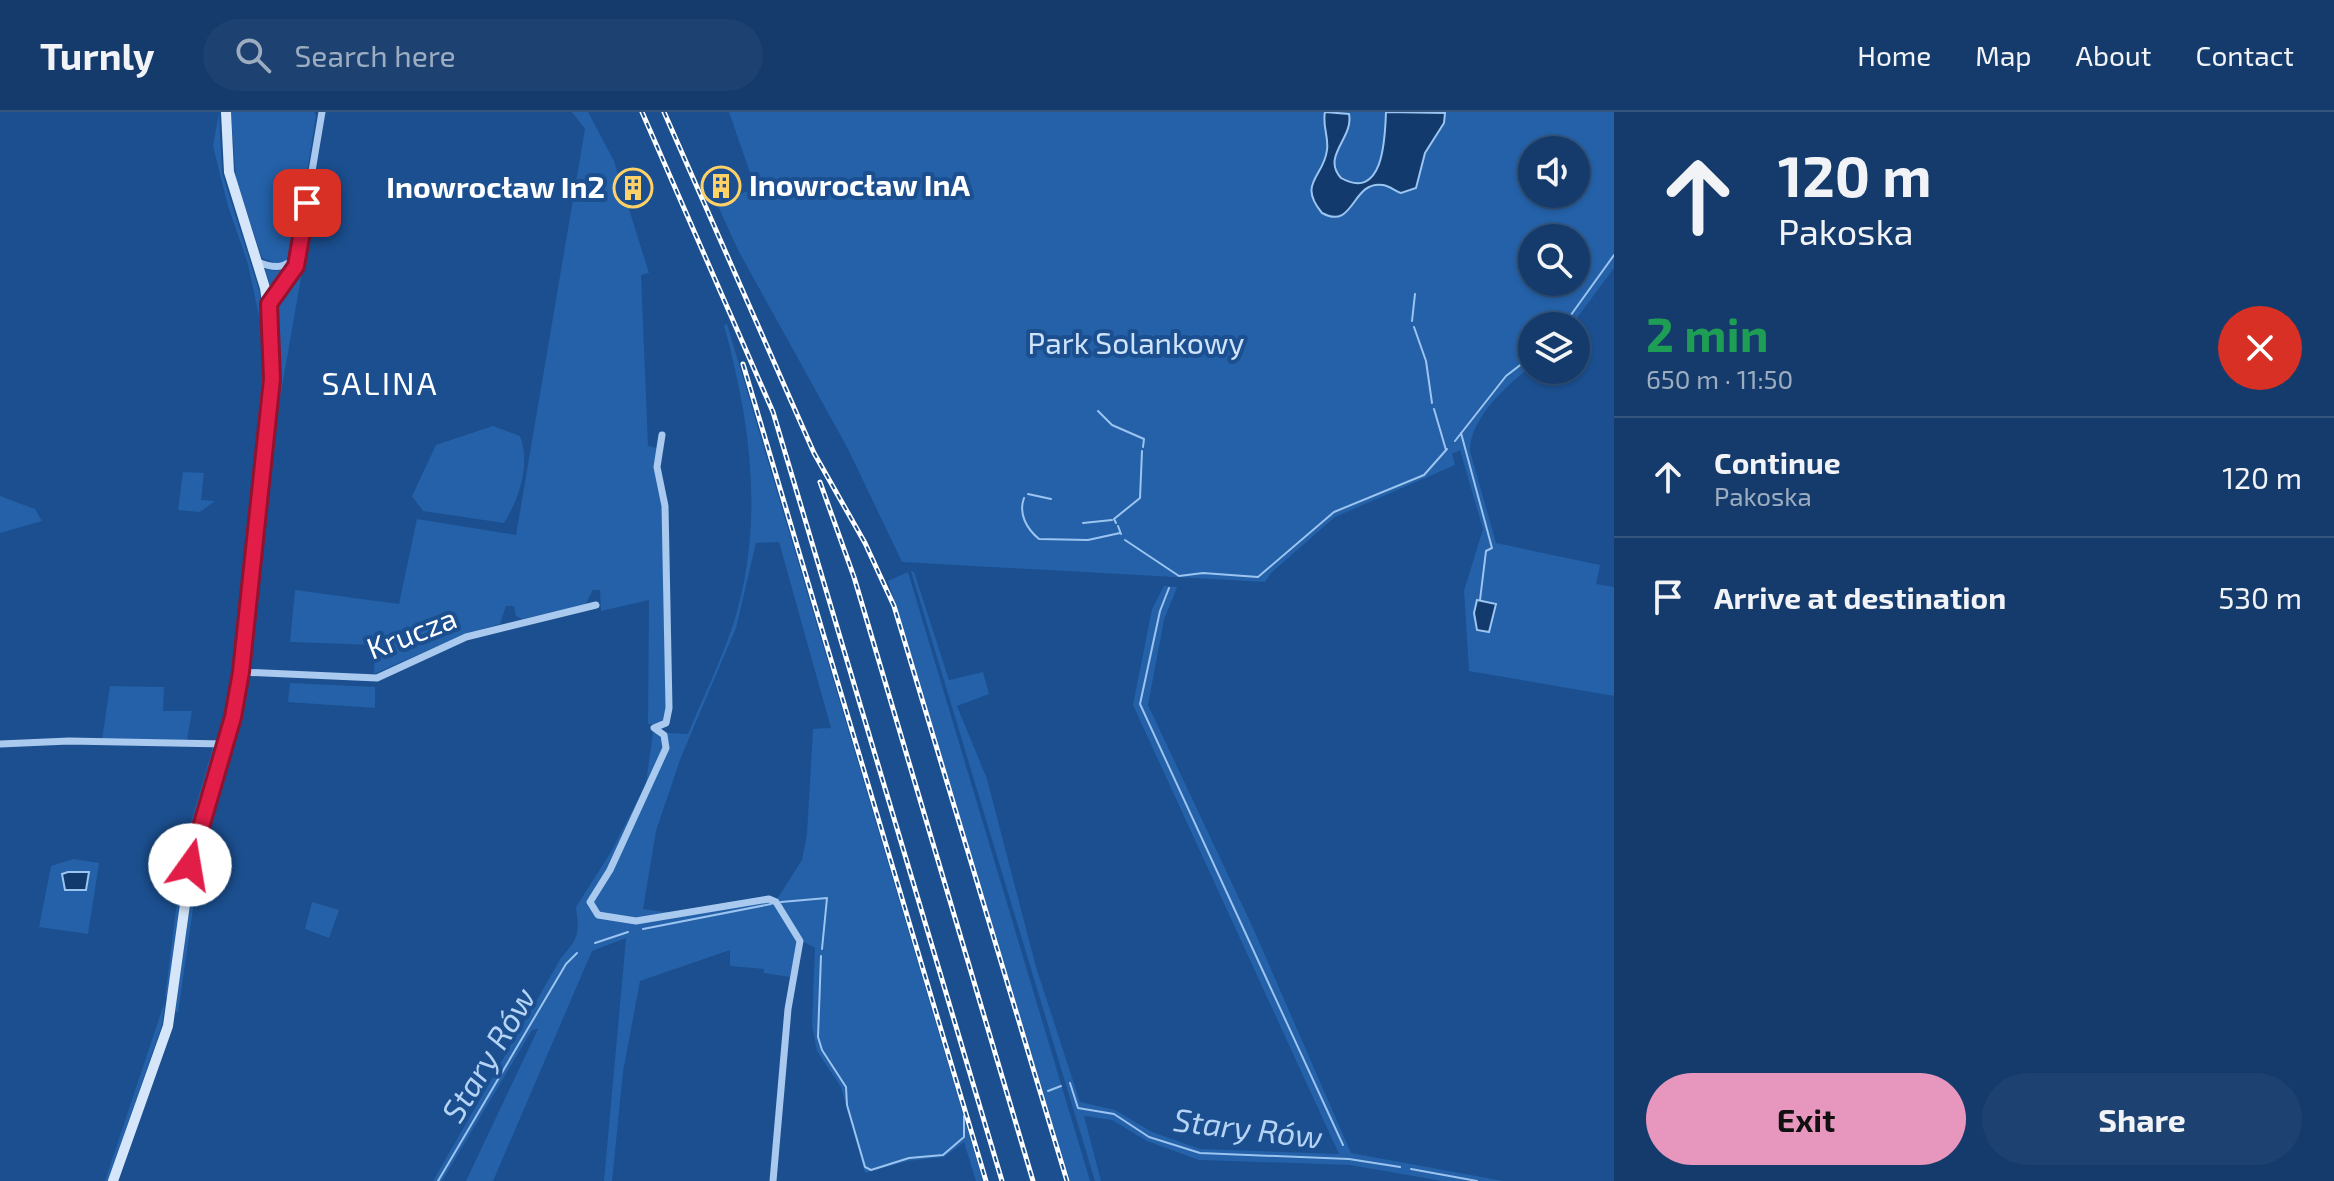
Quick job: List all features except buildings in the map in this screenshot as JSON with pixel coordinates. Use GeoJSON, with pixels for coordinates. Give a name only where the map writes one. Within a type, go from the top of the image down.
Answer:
{"type":"FeatureCollection","features":[{"type":"Feature","properties":{"kind":"main road"},"geometry":{"type":"LineString","coordinates":[[113,1181],[168,1026],[193,847],[225,744],[241,672],[272,379],[269,304],[229,172],[226,112]]}},
{"type":"Feature","properties":{"kind":"street"},"geometry":{"type":"LineString","coordinates":[[269,304],[296,266],[322,112]]}},
{"type":"Feature","properties":{"kind":"street"},"geometry":{"type":"LineString","coordinates":[[257,262],[280,267],[293,259],[299,247]]}},
{"type":"Feature","properties":{"kind":"street"},"geometry":{"type":"LineString","coordinates":[[662,435],[657,467],[665,506],[669,708],[666,723],[654,728],[664,735],[666,748],[610,870],[590,902],[598,915],[636,921],[769,899],[776,902],[800,941],[783,1053],[773,1181]]}},
{"type":"Feature","properties":{"kind":"street","name":"Krucza"},"geometry":{"type":"LineString","coordinates":[[241,672],[377,678],[466,637],[596,605]]}},
{"type":"Feature","properties":{"kind":"street"},"geometry":{"type":"LineString","coordinates":[[0,744],[69,741],[225,744]]}},
{"type":"Feature","properties":{"kind":"green space"},"geometry":{"type":"Polygon","coordinates":[[[219,112],[222,173],[259,290],[268,344],[268,371],[250,501],[265,344],[248,264],[228,206],[213,146],[219,112]]]}},
{"type":"Feature","properties":{"kind":"green space"},"geometry":{"type":"Polygon","coordinates":[[[231,112],[314,112],[316,115],[295,251],[291,258],[278,264],[262,258],[236,180],[231,112]]]}},
{"type":"Feature","properties":{"kind":"green space"},"geometry":{"type":"Polygon","coordinates":[[[572,112],[588,112],[614,161],[649,273],[641,275],[648,446],[657,448],[662,501],[666,717],[661,724],[648,724],[649,600],[601,611],[600,590],[593,590],[585,605],[522,619],[516,616],[514,606],[506,606],[500,624],[465,634],[374,674],[375,645],[290,642],[295,590],[399,604],[417,519],[516,535],[585,129],[572,112]]]}},
{"type":"Feature","properties":{"kind":"green space","name":"Park Solankowy"},"geometry":{"type":"Polygon","coordinates":[[[729,112],[1614,112],[1614,268],[1581,312],[1518,312],[1518,378],[1483,414],[1476,426],[1470,451],[1496,543],[1600,565],[1596,584],[1614,587],[1614,696],[1469,671],[1464,591],[1483,529],[1460,450],[1452,454],[1455,465],[1335,517],[1272,572],[1265,582],[902,562],[847,447],[738,250],[718,206],[755,187],[729,112]]]}},
{"type":"Feature","properties":{"kind":"green space"},"geometry":{"type":"Polygon","coordinates":[[[306,249],[275,427],[271,426],[278,362],[276,302],[306,249]]]}},
{"type":"Feature","properties":{"kind":"green space"},"geometry":{"type":"Polygon","coordinates":[[[290,266],[291,269],[273,294],[265,269],[276,271],[290,266]]]}},
{"type":"Feature","properties":{"kind":"green space"},"geometry":{"type":"Polygon","coordinates":[[[727,324],[983,1181],[976,1181],[964,1142],[944,1157],[908,1161],[865,1173],[841,1087],[817,1051],[812,1025],[815,948],[804,942],[777,899],[802,860],[807,834],[813,729],[831,728],[779,542],[756,543],[736,628],[681,757],[656,831],[643,909],[672,913],[642,923],[769,902],[776,905],[797,941],[790,977],[764,973],[764,969],[730,966],[730,950],[640,981],[623,1072],[612,1181],[604,1181],[626,938],[592,951],[493,1181],[466,1181],[538,1029],[532,1030],[442,1181],[433,1181],[561,958],[575,939],[578,929],[576,907],[611,852],[646,784],[653,732],[688,734],[731,630],[745,578],[751,505],[747,433],[724,325],[727,324]]]}},
{"type":"Feature","properties":{"kind":"green space"},"geometry":{"type":"Polygon","coordinates":[[[493,426],[520,436],[523,447],[522,481],[504,523],[423,511],[412,496],[436,445],[493,426]]]}},
{"type":"Feature","properties":{"kind":"green space"},"geometry":{"type":"Polygon","coordinates":[[[183,472],[204,473],[201,500],[215,501],[200,512],[178,510],[183,472]]]}},
{"type":"Feature","properties":{"kind":"green space"},"geometry":{"type":"Polygon","coordinates":[[[0,496],[35,509],[42,521],[0,533],[0,496]]]}},
{"type":"Feature","properties":{"kind":"green space"},"geometry":{"type":"Polygon","coordinates":[[[911,571],[914,572],[949,680],[983,672],[989,694],[957,706],[987,779],[1036,967],[1080,1102],[1115,1110],[1152,1132],[1200,1149],[1339,1154],[1133,705],[1152,609],[1164,586],[1177,587],[1164,620],[1148,705],[1253,928],[1351,1153],[1503,1181],[1442,1181],[1350,1165],[1199,1160],[1147,1141],[1112,1120],[1084,1116],[1101,1181],[1095,1181],[911,571]]]}},
{"type":"Feature","properties":{"kind":"green space"},"geometry":{"type":"Polygon","coordinates":[[[908,572],[1090,1181],[1070,1181],[888,581],[908,572]]]}},
{"type":"Feature","properties":{"kind":"green space"},"geometry":{"type":"Polygon","coordinates":[[[290,683],[375,687],[375,708],[288,702],[290,683]]]}},
{"type":"Feature","properties":{"kind":"green space"},"geometry":{"type":"Polygon","coordinates":[[[110,686],[164,687],[163,711],[192,711],[187,740],[102,739],[110,686]]]}},
{"type":"Feature","properties":{"kind":"green space"},"geometry":{"type":"Polygon","coordinates":[[[213,747],[218,748],[188,846],[169,997],[165,998],[184,846],[213,747]]]}},
{"type":"Feature","properties":{"kind":"green space"},"geometry":{"type":"Polygon","coordinates":[[[228,748],[232,748],[205,835],[201,834],[228,748]]]}},
{"type":"Feature","properties":{"kind":"green space"},"geometry":{"type":"Polygon","coordinates":[[[199,840],[203,840],[178,1013],[175,1011],[199,840]]]}},
{"type":"Feature","properties":{"kind":"green space"},"geometry":{"type":"Polygon","coordinates":[[[73,859],[99,863],[88,934],[39,927],[51,866],[73,859]]]}},
{"type":"Feature","properties":{"kind":"green space"},"geometry":{"type":"Polygon","coordinates":[[[312,902],[339,910],[329,938],[305,929],[312,902]]]}},
{"type":"Feature","properties":{"kind":"green space"},"geometry":{"type":"Polygon","coordinates":[[[165,1001],[162,1025],[108,1181],[105,1181],[165,1001]]]}},
{"type":"Feature","properties":{"kind":"shaded area"},"geometry":{"type":"Polygon","coordinates":[[[1325,112],[1349,114],[1347,131],[1335,162],[1341,178],[1355,183],[1366,181],[1379,163],[1386,112],[1445,113],[1444,123],[1425,153],[1416,188],[1401,193],[1386,186],[1373,186],[1358,196],[1341,216],[1333,217],[1322,213],[1312,194],[1314,180],[1327,150],[1325,112]]]}},
{"type":"Feature","properties":{"kind":"shaded area"},"geometry":{"type":"Polygon","coordinates":[[[1477,600],[1496,604],[1489,632],[1477,630],[1474,613],[1477,600]]]}},
{"type":"Feature","properties":{"kind":"shaded area"},"geometry":{"type":"Polygon","coordinates":[[[89,872],[86,890],[65,890],[62,874],[89,872]]]}},
{"type":"Feature","properties":{"kind":"waterway"},"geometry":{"type":"LineString","coordinates":[[1573,312],[1614,255]]}},
{"type":"Feature","properties":{"kind":"waterway"},"geometry":{"type":"LineString","coordinates":[[1412,321],[1415,294]]}},
{"type":"Feature","properties":{"kind":"waterway"},"geometry":{"type":"LineString","coordinates":[[1414,327],[1426,361],[1432,403]]}},
{"type":"Feature","properties":{"kind":"waterway"},"geometry":{"type":"LineString","coordinates":[[1455,441],[1506,376],[1518,367]]}},
{"type":"Feature","properties":{"kind":"waterway"},"geometry":{"type":"LineString","coordinates":[[1434,409],[1446,450]]}},
{"type":"Feature","properties":{"kind":"waterway"},"geometry":{"type":"LineString","coordinates":[[1098,411],[1112,425],[1144,439],[1143,447]]}},
{"type":"Feature","properties":{"kind":"waterway"},"geometry":{"type":"LineString","coordinates":[[1461,433],[1492,548],[1486,551],[1480,600]]}},
{"type":"Feature","properties":{"kind":"waterway"},"geometry":{"type":"LineString","coordinates":[[1125,540],[1179,576],[1203,573],[1258,577],[1334,512],[1424,475],[1447,449]]}},
{"type":"Feature","properties":{"kind":"waterway"},"geometry":{"type":"LineString","coordinates":[[1116,523],[1114,519],[1140,498],[1142,451]]}},
{"type":"Feature","properties":{"kind":"waterway"},"geometry":{"type":"LineString","coordinates":[[1028,494],[1051,499]]}},
{"type":"Feature","properties":{"kind":"waterway"},"geometry":{"type":"LineString","coordinates":[[1024,498],[1022,510],[1025,521],[1039,539],[1088,540],[1120,533]]}},
{"type":"Feature","properties":{"kind":"waterway"},"geometry":{"type":"LineString","coordinates":[[1083,523],[1112,520]]}},
{"type":"Feature","properties":{"kind":"waterway"},"geometry":{"type":"LineString","coordinates":[[1118,526],[1121,534]]}},
{"type":"Feature","properties":{"kind":"waterway"},"geometry":{"type":"LineString","coordinates":[[1169,588],[1160,611],[1140,704],[1343,1145]]}},
{"type":"Feature","properties":{"kind":"waterway","name":"Stary Rów"},"geometry":{"type":"LineString","coordinates":[[781,902],[827,898],[822,949]]}},
{"type":"Feature","properties":{"kind":"waterway","name":"Stary Rów"},"geometry":{"type":"LineString","coordinates":[[643,929],[771,904]]}},
{"type":"Feature","properties":{"kind":"waterway","name":"Stary Rów"},"geometry":{"type":"LineString","coordinates":[[595,943],[628,932]]}},
{"type":"Feature","properties":{"kind":"waterway","name":"Stary Rów"},"geometry":{"type":"LineString","coordinates":[[438,1181],[566,964],[577,953]]}},
{"type":"Feature","properties":{"kind":"waterway","name":"Stary Rów"},"geometry":{"type":"LineString","coordinates":[[821,956],[818,1037],[822,1050],[846,1087],[847,1105],[865,1167],[871,1170],[909,1158],[943,1155],[964,1137],[964,1116]]}},
{"type":"Feature","properties":{"kind":"waterway","name":"Stary Rów"},"geometry":{"type":"LineString","coordinates":[[1070,1083],[1078,1108],[1114,1114],[1149,1137],[1200,1153],[1349,1159],[1400,1167]]}},
{"type":"Feature","properties":{"kind":"waterway","name":"Stary Rów"},"geometry":{"type":"LineString","coordinates":[[1048,1091],[1061,1086]]}},
{"type":"Feature","properties":{"kind":"waterway","name":"Stary Rów"},"geometry":{"type":"LineString","coordinates":[[1411,1169],[1477,1181]]}},
{"type":"Feature","properties":{"kind":"railway"},"geometry":{"type":"LineString","coordinates":[[642,112],[773,412],[1002,1181]]}},
{"type":"Feature","properties":{"kind":"railway"},"geometry":{"type":"LineString","coordinates":[[664,112],[814,453],[865,543],[894,606],[1067,1181]]}},
{"type":"Feature","properties":{"kind":"railway"},"geometry":{"type":"LineString","coordinates":[[743,364],[986,1181]]}},
{"type":"Feature","properties":{"kind":"railway"},"geometry":{"type":"LineString","coordinates":[[820,482],[854,577],[1033,1181]]}},
{"type":"Feature","properties":{"kind":"place","name":"Inowrocław InA"},"geometry":{"type":"Point","coordinates":[721,186]}},
{"type":"Feature","properties":{"kind":"place","name":"Inowrocław In2"},"geometry":{"type":"Point","coordinates":[633,188]}},
{"type":"Feature","properties":{"kind":"district","name":"SALINA"},"geometry":{"type":"Point","coordinates":[380,384]}},
{"type":"Feature","properties":{"kind":"route"},"geometry":{"type":"LineString","coordinates":[[190,865],[238,694],[259,477],[272,379],[269,304],[296,266],[307,203]]}}]}
